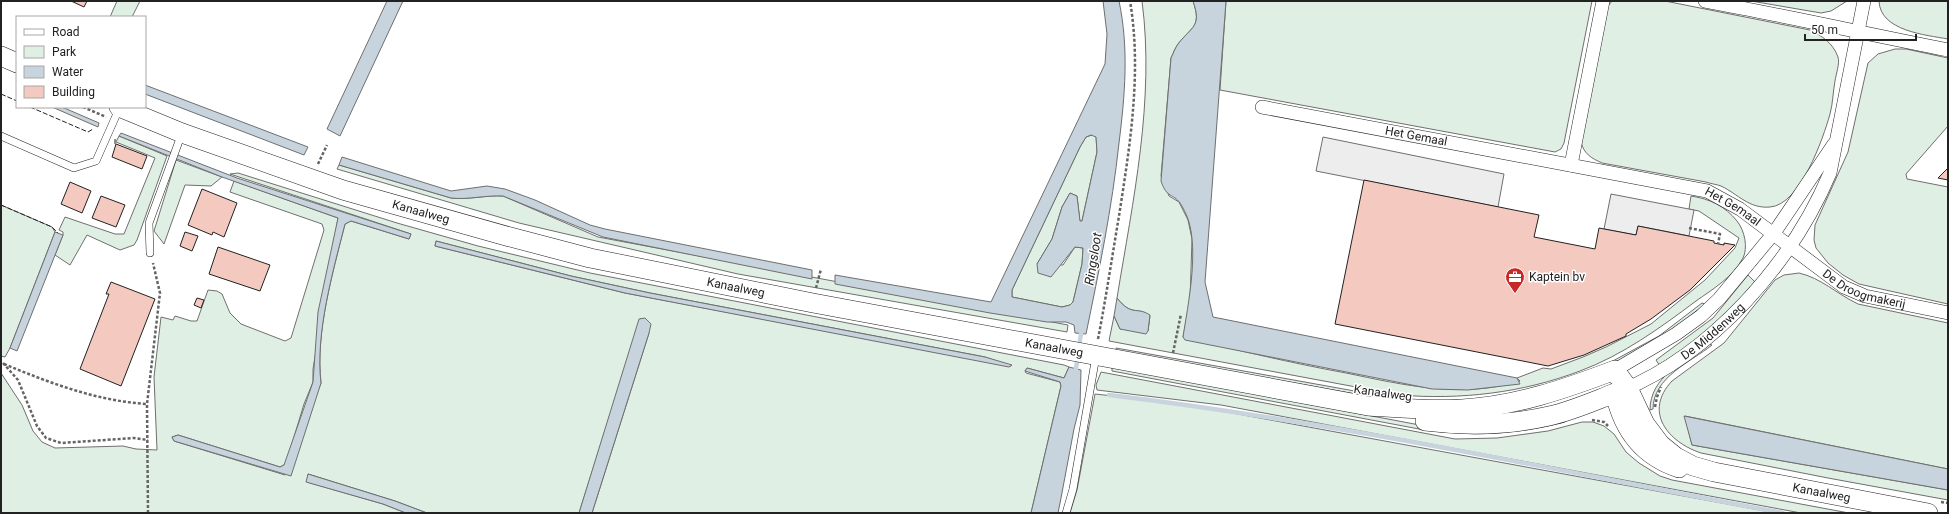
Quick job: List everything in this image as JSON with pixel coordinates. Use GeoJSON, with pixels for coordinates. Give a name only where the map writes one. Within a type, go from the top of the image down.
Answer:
{"type":"FeatureCollection","features":[{"type":"Feature","properties":{"kind":"street"},"geometry":{"type":"LineString","coordinates":[[1571,165],[1603,1]]}},
{"type":"Feature","properties":{"kind":"street"},"geometry":{"type":"LineString","coordinates":[[1705,1],[1799,18],[1858,33],[1948,50]]}},
{"type":"Feature","properties":{"kind":"street","name":"De Middenweg"},"geometry":{"type":"LineString","coordinates":[[1622,391],[1667,367],[1693,349],[1733,315],[1790,245],[1822,193],[1830,174],[1834,144],[1864,1]]}},
{"type":"Feature","properties":{"kind":"street"},"geometry":{"type":"LineString","coordinates":[[1,56],[16,63]]}},
{"type":"Feature","properties":{"kind":"street","name":"Het Gemaal"},"geometry":{"type":"LineString","coordinates":[[1262,107],[1707,191],[1728,201],[1774,233]]}},
{"type":"Feature","properties":{"kind":"street","name":"Kanaalweg"},"geometry":{"type":"LineString","coordinates":[[121,108],[178,141],[343,190],[590,258],[1065,350],[1094,347],[1368,406],[1443,410],[1490,407],[1534,398],[1615,370],[1622,391],[1660,444],[1676,457],[1693,466],[1714,472],[1928,513]]}},
{"type":"Feature","properties":{"kind":"street","name":"De Middenweg"},"geometry":{"type":"LineString","coordinates":[[1615,370],[1676,334],[1701,316],[1719,299],[1774,233],[1834,144]]}},
{"type":"Feature","properties":{"kind":"street"},"geometry":{"type":"LineString","coordinates":[[1774,233],[1790,245]]}},
{"type":"Feature","properties":{"kind":"street","name":"De Droogmakerij"},"geometry":{"type":"LineString","coordinates":[[1790,245],[1836,282],[1854,292],[1948,313]]}},
{"type":"Feature","properties":{"kind":"street","name":"Kanaalweg"},"geometry":{"type":"LineString","coordinates":[[1368,406],[1392,416],[1478,424],[1548,416],[1622,391]]}},
{"type":"Feature","properties":{"kind":"lane"},"geometry":{"type":"LineString","coordinates":[[1,136],[74,168],[96,161],[119,108]]}},
{"type":"Feature","properties":{"kind":"lane"},"geometry":{"type":"LineString","coordinates":[[150,253],[149,223],[178,141]]}},
{"type":"Feature","properties":{"kind":"lane"},"geometry":{"type":"LineString","coordinates":[[1066,513],[1073,489],[1094,347]]}},
{"type":"Feature","properties":{"kind":"path"},"geometry":{"type":"LineString","coordinates":[[1094,347],[1128,157],[1134,96],[1135,47],[1130,1]]}},
{"type":"Feature","properties":{"kind":"path"},"geometry":{"type":"LineString","coordinates":[[317,166],[327,145]]}},
{"type":"Feature","properties":{"kind":"path"},"geometry":{"type":"LineString","coordinates":[[310,163],[324,168]]}},
{"type":"Feature","properties":{"kind":"path"},"geometry":{"type":"LineString","coordinates":[[1689,228],[1720,234],[1718,244]]}},
{"type":"Feature","properties":{"kind":"path"},"geometry":{"type":"LineString","coordinates":[[148,513],[147,404],[160,293],[150,253]]}},
{"type":"Feature","properties":{"kind":"path"},"geometry":{"type":"LineString","coordinates":[[808,288],[821,290]]}},
{"type":"Feature","properties":{"kind":"path"},"geometry":{"type":"LineString","coordinates":[[1165,353],[1173,355],[1181,314]]}},
{"type":"Feature","properties":{"kind":"path"},"geometry":{"type":"LineString","coordinates":[[2,363],[56,385],[92,395],[147,404]]}},
{"type":"Feature","properties":{"kind":"path"},"geometry":{"type":"LineString","coordinates":[[2,363],[18,380],[37,426],[46,438],[61,443],[134,438],[148,440]]}},
{"type":"Feature","properties":{"kind":"path"},"geometry":{"type":"LineString","coordinates":[[1591,420],[1604,422],[1612,430]]}},
{"type":"Feature","properties":{"kind":"green space"},"geometry":{"type":"Polygon","coordinates":[[[117,1],[140,1],[132,16],[110,16],[117,1]]]}},
{"type":"Feature","properties":{"kind":"green space"},"geometry":{"type":"Polygon","coordinates":[[[1142,1],[1193,1],[1196,10],[1196,21],[1194,26],[1178,44],[1171,58],[1161,176],[1169,196],[1179,202],[1188,220],[1192,239],[1190,301],[1183,337],[1284,361],[1411,386],[1455,390],[1498,386],[1520,381],[1517,378],[1543,368],[1551,369],[1583,357],[1651,324],[1705,280],[1735,248],[1739,238],[1699,211],[1689,209],[1691,196],[1705,199],[1717,204],[1737,221],[1740,225],[1745,240],[1745,254],[1734,271],[1716,287],[1655,331],[1626,349],[1596,365],[1580,371],[1558,379],[1514,390],[1445,396],[1399,395],[1109,341],[1114,316],[1120,329],[1148,331],[1150,316],[1127,307],[1117,298],[1135,187],[1144,113],[1146,75],[1142,1]]]}},
{"type":"Feature","properties":{"kind":"green space"},"geometry":{"type":"Polygon","coordinates":[[[1226,1],[1592,1],[1564,143],[1561,149],[1555,152],[1220,90],[1226,1]]]}},
{"type":"Feature","properties":{"kind":"green space"},"geometry":{"type":"Polygon","coordinates":[[[1612,1],[1665,1],[1810,30],[1823,37],[1830,44],[1836,52],[1839,62],[1830,114],[1822,139],[1809,169],[1791,195],[1781,203],[1770,207],[1756,206],[1719,185],[1602,163],[1586,153],[1581,142],[1608,6],[1612,1]]]}},
{"type":"Feature","properties":{"kind":"green space"},"geometry":{"type":"Polygon","coordinates":[[[1751,1],[1847,1],[1831,11],[1821,13],[1751,1]]]}},
{"type":"Feature","properties":{"kind":"green space"},"geometry":{"type":"Polygon","coordinates":[[[1879,1],[1948,1],[1948,39],[1928,36],[1906,30],[1895,25],[1887,19],[1881,11],[1879,1]]]}},
{"type":"Feature","properties":{"kind":"green space"},"geometry":{"type":"Polygon","coordinates":[[[1895,49],[1906,49],[1948,58],[1948,126],[1906,174],[1907,179],[1948,187],[1948,304],[1859,284],[1843,275],[1828,263],[1816,248],[1814,240],[1815,225],[1848,152],[1868,63],[1878,54],[1895,49]]]}},
{"type":"Feature","properties":{"kind":"green space"},"geometry":{"type":"Polygon","coordinates":[[[1092,135],[1096,136],[1097,152],[1082,221],[1080,222],[1077,196],[1070,193],[1062,207],[1052,239],[1037,264],[1063,265],[1075,247],[1083,248],[1082,264],[1073,302],[1070,305],[1062,307],[1012,297],[1012,290],[1080,147],[1086,137],[1092,135]]]}},
{"type":"Feature","properties":{"kind":"green space"},"geometry":{"type":"Polygon","coordinates":[[[119,136],[167,156],[137,240],[134,245],[120,250],[87,235],[70,265],[55,255],[63,235],[63,232],[59,230],[65,217],[115,234],[124,234],[155,158],[116,142],[119,136]]]}},
{"type":"Feature","properties":{"kind":"green space"},"geometry":{"type":"Polygon","coordinates":[[[176,160],[222,177],[211,186],[185,185],[164,244],[154,231],[176,160]]]}},
{"type":"Feature","properties":{"kind":"green space"},"geometry":{"type":"Polygon","coordinates":[[[339,165],[451,198],[503,196],[598,237],[1068,325],[1067,332],[738,274],[519,223],[337,169],[339,165]]]}},
{"type":"Feature","properties":{"kind":"green space"},"geometry":{"type":"Polygon","coordinates":[[[238,173],[397,223],[478,246],[590,273],[1069,367],[1064,378],[1027,368],[1025,371],[1026,373],[1060,382],[1061,386],[1031,513],[592,513],[649,333],[641,318],[579,513],[427,513],[395,501],[308,474],[307,482],[383,504],[406,513],[1,513],[1,373],[22,405],[33,431],[42,442],[55,448],[123,446],[136,449],[157,450],[154,377],[161,317],[173,320],[175,316],[191,321],[197,321],[208,290],[217,291],[222,294],[230,313],[241,324],[285,341],[291,338],[324,230],[322,224],[230,192],[234,181],[338,218],[313,369],[313,382],[304,404],[287,460],[284,465],[280,467],[178,435],[172,437],[174,441],[285,475],[321,383],[321,344],[326,303],[345,224],[351,221],[409,239],[411,234],[230,174],[238,173]],[[436,241],[435,246],[625,293],[1011,366],[985,357],[650,293],[571,276],[436,241]]]}},
{"type":"Feature","properties":{"kind":"green space"},"geometry":{"type":"Polygon","coordinates":[[[1,205],[52,227],[55,232],[10,348],[5,357],[1,356],[1,205]]]}},
{"type":"Feature","properties":{"kind":"green space"},"geometry":{"type":"Polygon","coordinates":[[[1799,273],[1822,282],[1858,304],[1948,323],[1948,469],[1685,416],[1692,445],[1948,490],[1948,500],[1701,453],[1678,441],[1670,434],[1663,424],[1660,415],[1660,404],[1664,393],[1672,381],[1724,343],[1775,280],[1784,275],[1799,273]]]}},
{"type":"Feature","properties":{"kind":"green space"},"geometry":{"type":"Polygon","coordinates":[[[1748,275],[1756,283],[1706,334],[1660,366],[1656,360],[1713,318],[1748,275]]]}},
{"type":"Feature","properties":{"kind":"green space"},"geometry":{"type":"Polygon","coordinates":[[[1702,303],[1705,304],[1670,332],[1624,360],[1598,369],[1659,336],[1702,303]]]}},
{"type":"Feature","properties":{"kind":"green space"},"geometry":{"type":"Polygon","coordinates":[[[1708,344],[1712,345],[1684,364],[1666,379],[1659,388],[1653,409],[1650,410],[1652,398],[1662,379],[1679,364],[1708,344]]]}},
{"type":"Feature","properties":{"kind":"green space"},"geometry":{"type":"Polygon","coordinates":[[[1116,348],[1399,399],[1428,401],[1503,399],[1400,402],[1116,351],[1116,348]]]}},
{"type":"Feature","properties":{"kind":"green space"},"geometry":{"type":"Polygon","coordinates":[[[1112,367],[1425,426],[1563,416],[1565,422],[1528,430],[1510,432],[1474,434],[1438,432],[1112,371],[1112,367]]]}},
{"type":"Feature","properties":{"kind":"green space"},"geometry":{"type":"Polygon","coordinates":[[[1101,372],[1455,439],[1497,438],[1548,431],[1582,422],[1593,422],[1604,426],[1614,434],[1626,452],[1639,463],[1660,476],[1672,480],[1849,513],[1801,513],[1221,405],[1097,390],[1096,385],[1101,372]]]}},
{"type":"Feature","properties":{"kind":"green space"},"geometry":{"type":"Polygon","coordinates":[[[1095,394],[1178,403],[1776,513],[1070,513],[1077,490],[1095,394]]]}},
{"type":"Feature","properties":{"kind":"shaded area"},"geometry":{"type":"Polygon","coordinates":[[[1323,137],[1504,174],[1498,207],[1316,171],[1323,137]]]}},
{"type":"Feature","properties":{"kind":"shaded area"},"geometry":{"type":"Polygon","coordinates":[[[1611,194],[1694,210],[1689,236],[1638,226],[1636,235],[1604,229],[1611,194]]]}},
{"type":"Feature","properties":{"kind":"water"},"geometry":{"type":"Polygon","coordinates":[[[387,1],[403,1],[340,136],[327,129],[387,1]]]}},
{"type":"Feature","properties":{"kind":"water"},"geometry":{"type":"Polygon","coordinates":[[[1103,1],[1119,1],[1125,54],[1123,107],[1109,215],[1086,334],[1075,333],[1074,325],[1066,322],[1047,322],[990,313],[835,284],[835,275],[991,302],[1105,64],[1107,34],[1103,1]],[[1091,135],[1086,137],[1080,147],[1012,290],[1012,297],[1062,307],[1070,305],[1073,302],[1082,264],[1083,248],[1075,247],[1051,277],[1038,273],[1037,264],[1052,239],[1062,207],[1070,193],[1077,196],[1080,221],[1082,221],[1097,152],[1096,137],[1091,135]]]}},
{"type":"Feature","properties":{"kind":"water"},"geometry":{"type":"Polygon","coordinates":[[[1193,1],[1226,1],[1205,282],[1213,317],[1517,378],[1520,384],[1468,390],[1432,389],[1185,340],[1183,337],[1190,294],[1193,262],[1191,232],[1188,219],[1182,206],[1166,191],[1161,181],[1171,58],[1177,46],[1194,26],[1196,21],[1196,10],[1193,1]]]}},
{"type":"Feature","properties":{"kind":"water"},"geometry":{"type":"Polygon","coordinates":[[[146,85],[308,147],[304,155],[146,94],[146,85]]]}},
{"type":"Feature","properties":{"kind":"water"},"geometry":{"type":"Polygon","coordinates":[[[54,108],[64,108],[99,123],[98,127],[54,108]]]}},
{"type":"Feature","properties":{"kind":"water"},"geometry":{"type":"Polygon","coordinates":[[[121,133],[237,178],[411,234],[409,239],[351,221],[345,224],[326,303],[321,344],[321,383],[291,476],[174,441],[172,437],[178,435],[280,467],[284,465],[313,382],[318,312],[338,218],[222,177],[119,136],[121,133]]]}},
{"type":"Feature","properties":{"kind":"water"},"geometry":{"type":"Polygon","coordinates":[[[342,157],[451,191],[487,186],[505,189],[535,200],[590,225],[812,270],[812,279],[603,237],[503,196],[451,198],[339,165],[342,157]]]}},
{"type":"Feature","properties":{"kind":"water"},"geometry":{"type":"Polygon","coordinates":[[[55,232],[63,235],[17,351],[10,348],[55,232]]]}},
{"type":"Feature","properties":{"kind":"water"},"geometry":{"type":"Polygon","coordinates":[[[436,241],[571,276],[650,293],[985,357],[1012,365],[1009,367],[625,293],[435,246],[436,241]]]}},
{"type":"Feature","properties":{"kind":"water"},"geometry":{"type":"Polygon","coordinates":[[[1117,298],[1122,304],[1130,309],[1145,312],[1150,315],[1148,331],[1146,334],[1120,329],[1114,316],[1117,298]]]}},
{"type":"Feature","properties":{"kind":"water"},"geometry":{"type":"Polygon","coordinates":[[[645,318],[651,324],[649,333],[592,513],[579,513],[639,319],[645,318]]]}},
{"type":"Feature","properties":{"kind":"water"},"geometry":{"type":"Polygon","coordinates":[[[1069,367],[1081,370],[1080,405],[1058,513],[1031,513],[1061,386],[1060,382],[1025,371],[1027,368],[1064,378],[1069,367]]]}},
{"type":"Feature","properties":{"kind":"water"},"geometry":{"type":"Polygon","coordinates":[[[1684,416],[1948,469],[1948,490],[1692,445],[1684,416]]]}},
{"type":"Feature","properties":{"kind":"water"},"geometry":{"type":"Polygon","coordinates":[[[308,474],[395,501],[427,513],[406,513],[383,504],[306,482],[308,474]]]}},
{"type":"Feature","properties":{"kind":"building"},"geometry":{"type":"Polygon","coordinates":[[[71,1],[87,1],[84,7],[71,1]]]}},
{"type":"Feature","properties":{"kind":"building"},"geometry":{"type":"Polygon","coordinates":[[[116,144],[147,156],[142,169],[112,157],[116,144]]]}},
{"type":"Feature","properties":{"kind":"building"},"geometry":{"type":"Polygon","coordinates":[[[1948,168],[1948,180],[1938,178],[1948,168]]]}},
{"type":"Feature","properties":{"kind":"building"},"geometry":{"type":"Polygon","coordinates":[[[1364,180],[1539,215],[1534,237],[1595,249],[1599,228],[1636,235],[1638,226],[1714,241],[1714,243],[1724,245],[1724,243],[1735,245],[1690,290],[1651,319],[1626,334],[1626,336],[1584,355],[1548,366],[1335,324],[1364,180]]]}},
{"type":"Feature","properties":{"kind":"building"},"geometry":{"type":"Polygon","coordinates":[[[70,182],[91,191],[82,213],[61,204],[70,182]]]}},
{"type":"Feature","properties":{"kind":"building"},"geometry":{"type":"Polygon","coordinates":[[[202,189],[237,203],[224,237],[213,232],[212,235],[188,225],[202,189]]]}},
{"type":"Feature","properties":{"kind":"building"},"geometry":{"type":"Polygon","coordinates":[[[101,196],[125,205],[116,227],[92,218],[101,196]]]}},
{"type":"Feature","properties":{"kind":"building"},"geometry":{"type":"Polygon","coordinates":[[[185,232],[198,236],[192,251],[180,246],[185,232]]]}},
{"type":"Feature","properties":{"kind":"building"},"geometry":{"type":"Polygon","coordinates":[[[218,247],[270,265],[260,291],[209,274],[218,247]]]}},
{"type":"Feature","properties":{"kind":"building"},"geometry":{"type":"Polygon","coordinates":[[[111,282],[155,299],[121,386],[80,369],[109,294],[106,294],[111,282]]]}},
{"type":"Feature","properties":{"kind":"building"},"geometry":{"type":"Polygon","coordinates":[[[197,298],[204,300],[201,308],[194,305],[197,298]]]}},
{"type":"Feature","properties":{"kind":"waterway","name":"Ringsloot"},"geometry":{"type":"LineString","coordinates":[[1079,346],[1082,328]]}},
{"type":"Feature","properties":{"kind":"waterway","name":"Ringsloot"},"geometry":{"type":"LineString","coordinates":[[1075,374],[1078,356]]}},
{"type":"Feature","properties":{"kind":"waterway"},"geometry":{"type":"LineString","coordinates":[[1109,395],[1194,406],[1363,433],[1783,513]]}},
{"type":"Feature","properties":{"kind":"fence"},"geometry":{"type":"LineString","coordinates":[[1,94],[16,101]]}},
{"type":"Feature","properties":{"kind":"fence"},"geometry":{"type":"LineString","coordinates":[[32,108],[88,132],[93,129]]}},
{"type":"Feature","properties":{"kind":"fence"},"geometry":{"type":"LineString","coordinates":[[115,139],[115,144]]}},
{"type":"Feature","properties":{"kind":"fence"},"geometry":{"type":"LineString","coordinates":[[1,205],[52,227],[58,233]]}},
{"type":"Feature","properties":{"kind":"place","name":"Kaptein bv"},"geometry":{"type":"Point","coordinates":[1515,294]}}]}
